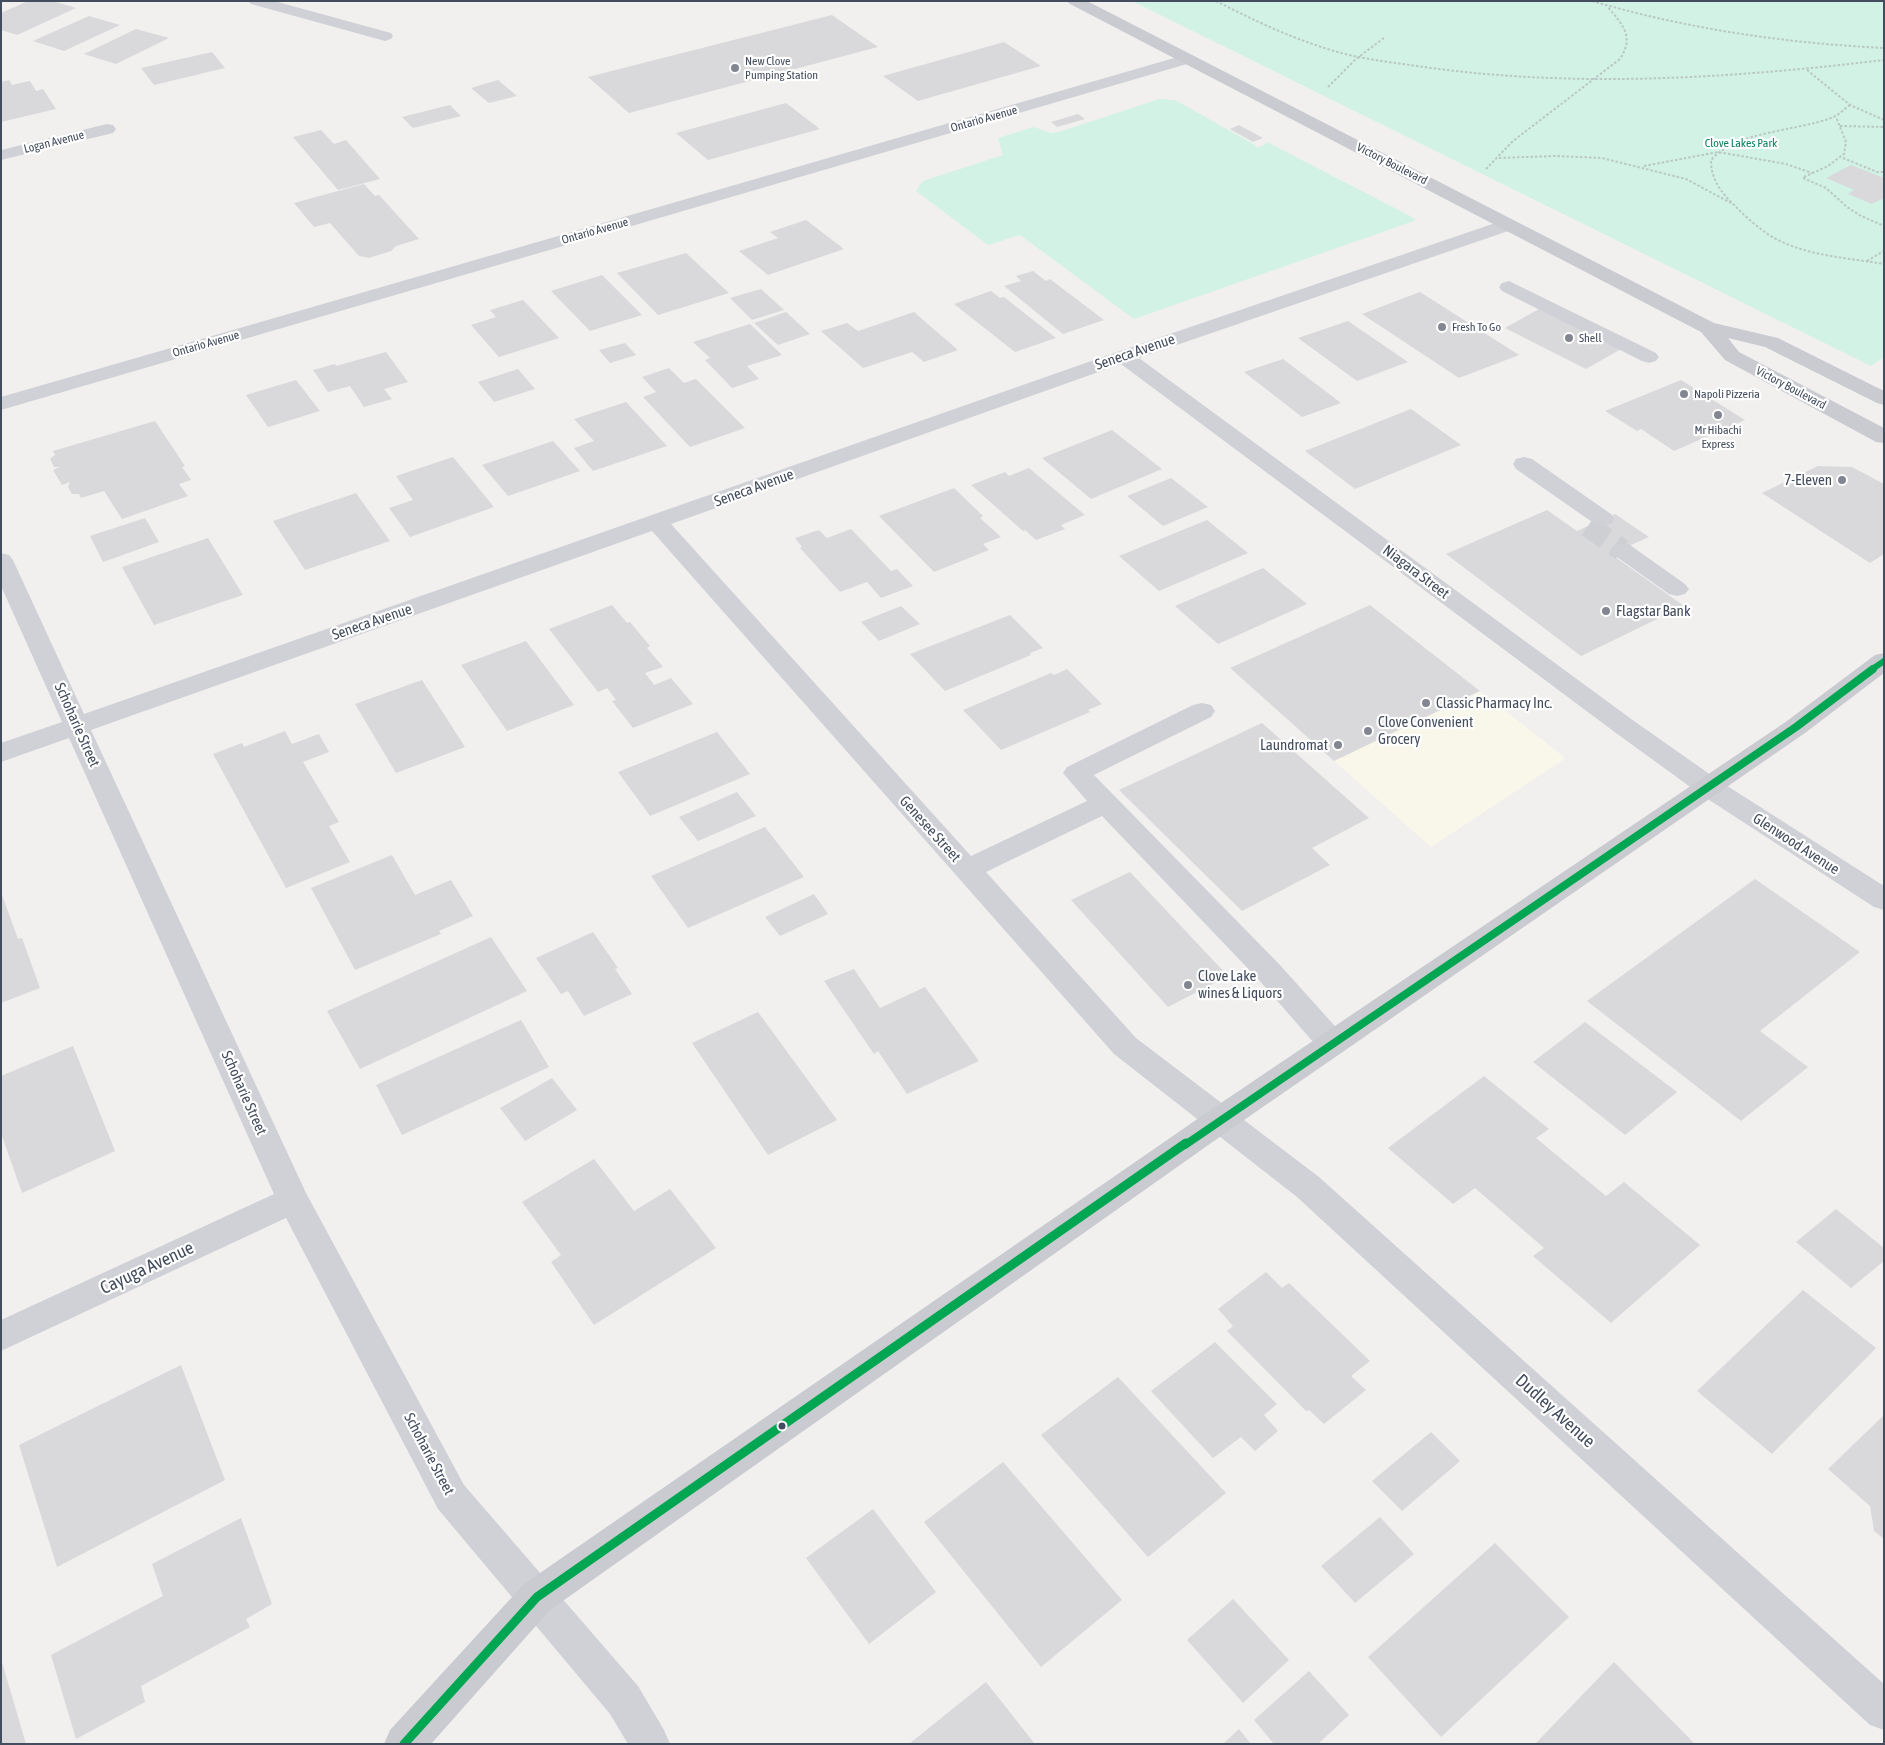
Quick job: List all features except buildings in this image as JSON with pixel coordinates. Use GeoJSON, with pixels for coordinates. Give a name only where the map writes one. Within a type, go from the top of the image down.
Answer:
{"type":"FeatureCollection","features":[{"type":"Feature","properties":{"kind":"main road","name":"Victory Boulevard"},"geometry":{"type":"LineString","coordinates":[[1075,1],[1708,328],[1771,342],[1884,399]]}},
{"type":"Feature","properties":{"kind":"main road","name":"Victory Boulevard"},"geometry":{"type":"LineString","coordinates":[[1708,328],[1732,356],[1884,437]]}},
{"type":"Feature","properties":{"kind":"main road"},"geometry":{"type":"LineString","coordinates":[[404,1744],[537,1597],[1220,1120],[1796,727],[1884,661]]}},
{"type":"Feature","properties":{"kind":"street"},"geometry":{"type":"LineString","coordinates":[[256,1],[384,36]]}},
{"type":"Feature","properties":{"kind":"street","name":"Ontario Avenue"},"geometry":{"type":"LineString","coordinates":[[1,404],[1188,59]]}},
{"type":"Feature","properties":{"kind":"street","name":"Logan Avenue"},"geometry":{"type":"LineString","coordinates":[[1,155],[107,129]]}},
{"type":"Feature","properties":{"kind":"street","name":"Seneca Avenue"},"geometry":{"type":"LineString","coordinates":[[1,753],[1124,356],[1507,225]]}},
{"type":"Feature","properties":{"kind":"street"},"geometry":{"type":"LineString","coordinates":[[1508,287],[1649,357]]}},
{"type":"Feature","properties":{"kind":"street","name":"Niagara Street"},"geometry":{"type":"LineString","coordinates":[[1124,356],[1564,683],[1709,787]]}},
{"type":"Feature","properties":{"kind":"street"},"geometry":{"type":"LineString","coordinates":[[1517,467],[1595,522]]}},
{"type":"Feature","properties":{"kind":"street","name":"Genesee Street"},"geometry":{"type":"LineString","coordinates":[[657,522],[1125,1046],[1220,1120]]}},
{"type":"Feature","properties":{"kind":"street"},"geometry":{"type":"LineString","coordinates":[[1629,546],[1677,589]]}},
{"type":"Feature","properties":{"kind":"street","name":"Schoharie Street"},"geometry":{"type":"LineString","coordinates":[[1,560],[293,1200],[451,1497],[624,1700],[650,1744]]}},
{"type":"Feature","properties":{"kind":"street"},"geometry":{"type":"LineString","coordinates":[[1202,711],[1076,773],[1269,972],[1332,1044]]}},
{"type":"Feature","properties":{"kind":"street","name":"Glenwood Avenue"},"geometry":{"type":"LineString","coordinates":[[1709,787],[1884,900]]}},
{"type":"Feature","properties":{"kind":"street"},"geometry":{"type":"LineString","coordinates":[[966,870],[1105,803]]}},
{"type":"Feature","properties":{"kind":"street","name":"Dudley Avenue"},"geometry":{"type":"LineString","coordinates":[[1220,1120],[1308,1187],[1344,1219],[1884,1711]]}},
{"type":"Feature","properties":{"kind":"street","name":"Cayuga Avenue"},"geometry":{"type":"LineString","coordinates":[[1,1336],[293,1200]]}},
{"type":"Feature","properties":{"kind":"path"},"geometry":{"type":"LineString","coordinates":[[1216,1],[1282,32],[1330,49],[1360,57],[1434,69],[1504,76],[1589,81],[1672,79],[1807,70],[1884,60]]}},
{"type":"Feature","properties":{"kind":"path"},"geometry":{"type":"LineString","coordinates":[[1592,1],[1606,6],[1749,37],[1884,48]]}},
{"type":"Feature","properties":{"kind":"path"},"geometry":{"type":"LineString","coordinates":[[1485,169],[1513,141],[1620,59],[1626,51],[1629,43],[1627,34],[1606,6]]}},
{"type":"Feature","properties":{"kind":"path"},"geometry":{"type":"LineString","coordinates":[[1325,90],[1360,57],[1384,38]]}},
{"type":"Feature","properties":{"kind":"path"},"geometry":{"type":"LineString","coordinates":[[1807,70],[1850,105],[1884,120]]}},
{"type":"Feature","properties":{"kind":"path"},"geometry":{"type":"LineString","coordinates":[[1641,166],[1718,152],[1759,135],[1836,116],[1850,105]]}},
{"type":"Feature","properties":{"kind":"path"},"geometry":{"type":"LineString","coordinates":[[1836,116],[1846,151],[1843,158],[1803,178],[1826,188],[1847,207],[1861,216],[1884,226]]}},
{"type":"Feature","properties":{"kind":"path"},"geometry":{"type":"LineString","coordinates":[[1840,126],[1884,127]]}},
{"type":"Feature","properties":{"kind":"path"},"geometry":{"type":"LineString","coordinates":[[1718,152],[1786,164],[1812,173]]}},
{"type":"Feature","properties":{"kind":"path"},"geometry":{"type":"LineString","coordinates":[[1718,152],[1711,160],[1712,176],[1732,203],[1767,233],[1784,243],[1838,256],[1884,264]]}},
{"type":"Feature","properties":{"kind":"path"},"geometry":{"type":"LineString","coordinates":[[1498,158],[1582,156],[1602,158],[1641,166],[1686,179],[1732,203]]}},
{"type":"Feature","properties":{"kind":"path"},"geometry":{"type":"LineString","coordinates":[[1843,158],[1877,172],[1884,172]]}},
{"type":"Feature","properties":{"kind":"path"},"geometry":{"type":"LineString","coordinates":[[1867,261],[1884,251]]}},
{"type":"Feature","properties":{"kind":"shaded area"},"geometry":{"type":"Polygon","coordinates":[[[1370,605],[1564,757],[1563,760],[1431,847],[1230,668],[1370,605]]]}},
{"type":"Feature","properties":{"kind":"green space","name":"Clove Lakes Park"},"geometry":{"type":"Polygon","coordinates":[[[1132,1],[1884,1],[1884,357],[1871,366],[1132,1]]]}},
{"type":"Feature","properties":{"kind":"green space"},"geometry":{"type":"Polygon","coordinates":[[[1159,99],[1175,100],[1255,145],[1255,147],[1263,146],[1267,142],[1415,219],[1414,221],[1134,319],[1020,235],[988,245],[916,191],[923,181],[1003,155],[998,138],[1034,127],[1051,133],[1059,132],[1159,99]]]}},
{"type":"Feature","properties":{"kind":"tunnel"},"geometry":{"type":"LineString","coordinates":[[1588,526],[1622,550]]}},
{"type":"Feature","properties":{"kind":"transit line"},"geometry":{"type":"LineString","coordinates":[[404,1744],[537,1597],[1220,1120],[1796,727],[1884,661]]}},
{"type":"Feature","properties":{"kind":"place","name":"New Clove Pumping Station"},"geometry":{"type":"Point","coordinates":[735,68]}},
{"type":"Feature","properties":{"kind":"place","name":"Fresh To Go"},"geometry":{"type":"Point","coordinates":[1442,327]}},
{"type":"Feature","properties":{"kind":"place","name":"Shell"},"geometry":{"type":"Point","coordinates":[1569,338]}},
{"type":"Feature","properties":{"kind":"place","name":"Napoli Pizzeria"},"geometry":{"type":"Point","coordinates":[1684,394]}},
{"type":"Feature","properties":{"kind":"place","name":"Mr Hibachi Express"},"geometry":{"type":"Point","coordinates":[1718,415]}},
{"type":"Feature","properties":{"kind":"place","name":"7-Eleven"},"geometry":{"type":"Point","coordinates":[1842,480]}},
{"type":"Feature","properties":{"kind":"place","name":"Flagstar Bank"},"geometry":{"type":"Point","coordinates":[1606,611]}},
{"type":"Feature","properties":{"kind":"place","name":"Classic Pharmacy Inc."},"geometry":{"type":"Point","coordinates":[1426,703]}},
{"type":"Feature","properties":{"kind":"place","name":"Clove Convenient Grocery"},"geometry":{"type":"Point","coordinates":[1368,731]}},
{"type":"Feature","properties":{"kind":"place","name":"Laundromat"},"geometry":{"type":"Point","coordinates":[1338,745]}},
{"type":"Feature","properties":{"kind":"place","name":"Clove Lake wines & Liquors"},"geometry":{"type":"Point","coordinates":[1188,985]}}]}
